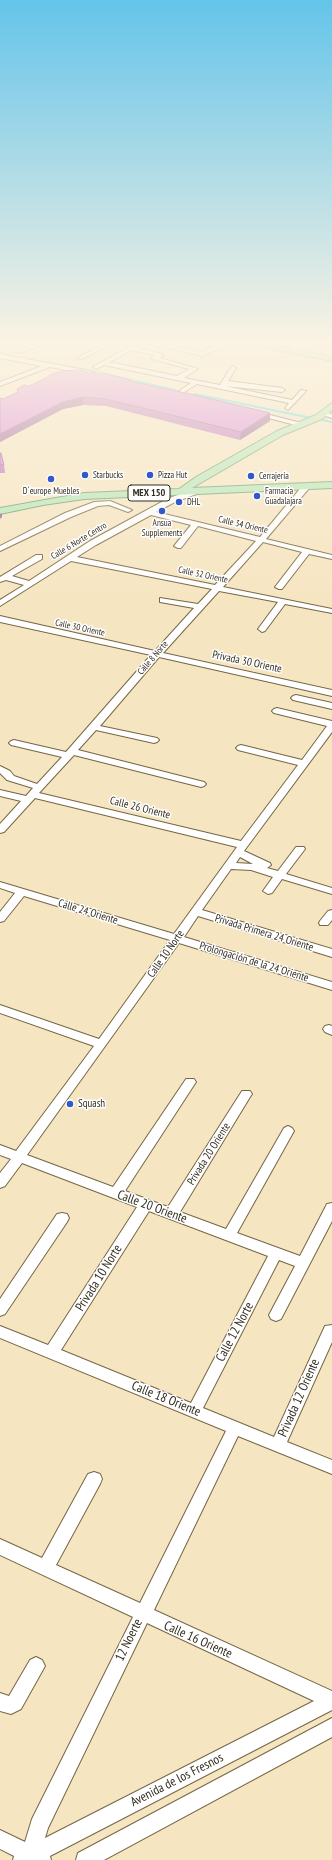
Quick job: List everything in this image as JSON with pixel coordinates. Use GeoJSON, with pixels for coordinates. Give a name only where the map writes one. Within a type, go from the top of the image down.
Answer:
{"type":"FeatureCollection","features":[{"type":"Feature","properties":{"kind":"main road"},"geometry":{"type":"LineString","coordinates":[[193,488],[222,466],[280,433],[299,426]]}},
{"type":"Feature","properties":{"kind":"main road"},"geometry":{"type":"LineString","coordinates":[[205,485],[287,435],[288,431]]}},
{"type":"Feature","properties":{"kind":"main road","name":"MEX 150"},"geometry":{"type":"LineString","coordinates":[[0,511],[43,502],[84,496],[181,492],[205,485],[332,479]]}},
{"type":"Feature","properties":{"kind":"main road","name":"MEX 150"},"geometry":{"type":"LineString","coordinates":[[0,504],[82,491],[332,485]]}},
{"type":"Feature","properties":{"kind":"street","name":"Calle 8 Norte"},"geometry":{"type":"LineString","coordinates":[[0,830],[94,727],[156,654],[261,540],[307,486]]}},
{"type":"Feature","properties":{"kind":"street","name":"Calle 6 Norte Centro"},"geometry":{"type":"LineString","coordinates":[[0,604],[70,558],[193,488]]}},
{"type":"Feature","properties":{"kind":"street","name":"Calle 6 Norte Centro"},"geometry":{"type":"LineString","coordinates":[[172,500],[181,492]]}},
{"type":"Feature","properties":{"kind":"street"},"geometry":{"type":"LineString","coordinates":[[2,547],[68,515],[96,504],[110,503],[128,510]]}},
{"type":"Feature","properties":{"kind":"street","name":"Calle 34 Oriente"},"geometry":{"type":"LineString","coordinates":[[149,512],[332,557]]}},
{"type":"Feature","properties":{"kind":"street"},"geometry":{"type":"LineString","coordinates":[[178,546],[196,524]]}},
{"type":"Feature","properties":{"kind":"street"},"geometry":{"type":"LineString","coordinates":[[279,587],[307,551]]}},
{"type":"Feature","properties":{"kind":"street"},"geometry":{"type":"LineString","coordinates":[[5,577],[39,558]]}},
{"type":"Feature","properties":{"kind":"street","name":"Calle 32 Oriente"},"geometry":{"type":"LineString","coordinates":[[70,558],[332,611]]}},
{"type":"Feature","properties":{"kind":"street"},"geometry":{"type":"LineString","coordinates":[[5,577],[33,582]]}},
{"type":"Feature","properties":{"kind":"street"},"geometry":{"type":"LineString","coordinates":[[163,600],[200,607]]}},
{"type":"Feature","properties":{"kind":"street"},"geometry":{"type":"LineString","coordinates":[[262,629],[284,602]]}},
{"type":"Feature","properties":{"kind":"street","name":"Calle 30 Oriente"},"geometry":{"type":"LineString","coordinates":[[0,620],[156,654]]}},
{"type":"Feature","properties":{"kind":"street","name":"Privada 30 Oriente"},"geometry":{"type":"LineString","coordinates":[[156,654],[332,693]]}},
{"type":"Feature","properties":{"kind":"street"},"geometry":{"type":"LineString","coordinates":[[296,698],[332,706]]}},
{"type":"Feature","properties":{"kind":"street"},"geometry":{"type":"LineString","coordinates":[[277,711],[332,725]]}},
{"type":"Feature","properties":{"kind":"street","name":"Calle 10 Norte"},"geometry":{"type":"LineString","coordinates":[[0,1183],[102,1044],[241,848],[332,725]]}},
{"type":"Feature","properties":{"kind":"street"},"geometry":{"type":"LineString","coordinates":[[94,727],[154,740]]}},
{"type":"Feature","properties":{"kind":"street"},"geometry":{"type":"LineString","coordinates":[[14,743],[69,753],[201,784]]}},
{"type":"Feature","properties":{"kind":"street"},"geometry":{"type":"LineString","coordinates":[[241,748],[304,763]]}},
{"type":"Feature","properties":{"kind":"street"},"geometry":{"type":"LineString","coordinates":[[0,769],[7,773],[10,778],[33,793]]}},
{"type":"Feature","properties":{"kind":"street"},"geometry":{"type":"LineString","coordinates":[[0,793],[33,793]]}},
{"type":"Feature","properties":{"kind":"street","name":"Calle 26 Oriente"},"geometry":{"type":"LineString","coordinates":[[33,793],[241,848],[257,862],[282,873]]}},
{"type":"Feature","properties":{"kind":"street"},"geometry":{"type":"LineString","coordinates":[[268,891],[300,849]]}},
{"type":"Feature","properties":{"kind":"street"},"geometry":{"type":"LineString","coordinates":[[228,866],[252,867],[332,884]]}},
{"type":"Feature","properties":{"kind":"street"},"geometry":{"type":"LineString","coordinates":[[282,873],[332,891]]}},
{"type":"Feature","properties":{"kind":"street","name":"Calle 24 Oriente"},"geometry":{"type":"LineString","coordinates":[[0,886],[176,939]]}},
{"type":"Feature","properties":{"kind":"street"},"geometry":{"type":"LineString","coordinates":[[0,919],[22,892]]}},
{"type":"Feature","properties":{"kind":"street","name":"Privada Primera 24 Oriente"},"geometry":{"type":"LineString","coordinates":[[196,912],[332,953]]}},
{"type":"Feature","properties":{"kind":"street"},"geometry":{"type":"LineString","coordinates":[[324,923],[332,913]]}},
{"type":"Feature","properties":{"kind":"street","name":"Prolongación de la 24 Oriente"},"geometry":{"type":"LineString","coordinates":[[176,939],[332,986]]}},
{"type":"Feature","properties":{"kind":"street"},"geometry":{"type":"LineString","coordinates":[[0,1009],[102,1044]]}},
{"type":"Feature","properties":{"kind":"street"},"geometry":{"type":"LineString","coordinates":[[116,1193],[190,1082]]}},
{"type":"Feature","properties":{"kind":"street","name":"Privada 20 Oriente"},"geometry":{"type":"LineString","coordinates":[[171,1214],[246,1094]]}},
{"type":"Feature","properties":{"kind":"street"},"geometry":{"type":"LineString","coordinates":[[229,1235],[288,1131]]}},
{"type":"Feature","properties":{"kind":"street","name":"Calle 20 Oriente"},"geometry":{"type":"LineString","coordinates":[[0,1150],[303,1263]]}},
{"type":"Feature","properties":{"kind":"street","name":"Privada 10 Norte"},"geometry":{"type":"LineString","coordinates":[[52,1352],[146,1204]]}},
{"type":"Feature","properties":{"kind":"street"},"geometry":{"type":"LineString","coordinates":[[276,1315],[332,1208]]}},
{"type":"Feature","properties":{"kind":"street"},"geometry":{"type":"LineString","coordinates":[[0,1310],[62,1218]]}},
{"type":"Feature","properties":{"kind":"street","name":"Calle 12 Norte"},"geometry":{"type":"LineString","coordinates":[[194,1411],[276,1253]]}},
{"type":"Feature","properties":{"kind":"street","name":"Privada 12 Oriente"},"geometry":{"type":"LineString","coordinates":[[278,1445],[330,1330]]}},
{"type":"Feature","properties":{"kind":"street","name":"Calle 18 Oriente"},"geometry":{"type":"LineString","coordinates":[[0,1332],[332,1467]]}},
{"type":"Feature","properties":{"kind":"street","name":"12 Noerte"},"geometry":{"type":"LineString","coordinates":[[32,1858],[39,1826],[235,1427]]}},
{"type":"Feature","properties":{"kind":"street"},"geometry":{"type":"LineString","coordinates":[[45,1568],[94,1479]]}},
{"type":"Feature","properties":{"kind":"street","name":"Calle 16 Oriente"},"geometry":{"type":"LineString","coordinates":[[0,1548],[332,1701]]}},
{"type":"Feature","properties":{"kind":"street"},"geometry":{"type":"LineString","coordinates":[[0,1702],[11,1704],[15,1703],[36,1666]]}},
{"type":"Feature","properties":{"kind":"street","name":"Avenida de los Fresnos"},"geometry":{"type":"LineString","coordinates":[[32,1858],[332,1701]]}},
{"type":"Feature","properties":{"kind":"street"},"geometry":{"type":"LineString","coordinates":[[85,1860],[332,1727]]}},
{"type":"Feature","properties":{"kind":"street"},"geometry":{"type":"LineString","coordinates":[[0,1839],[32,1858]]}},
{"type":"Feature","properties":{"kind":"building"},"geometry":{"type":"Polygon","coordinates":[[[0,426],[16,426],[0,434],[0,426]]]}},
{"type":"Feature","properties":{"kind":"building"},"geometry":{"type":"Polygon","coordinates":[[[216,426],[250,426],[241,432],[216,426]]]}},
{"type":"Feature","properties":{"kind":"building"},"geometry":{"type":"Polygon","coordinates":[[[1,453],[4,465],[0,465],[1,453]]]}},
{"type":"Feature","properties":{"kind":"place","name":"Starbucks"},"geometry":{"type":"Point","coordinates":[85,475]}},
{"type":"Feature","properties":{"kind":"place","name":"Pizza Hut"},"geometry":{"type":"Point","coordinates":[150,475]}},
{"type":"Feature","properties":{"kind":"place","name":"Cerrajería"},"geometry":{"type":"Point","coordinates":[251,476]}},
{"type":"Feature","properties":{"kind":"place","name":"D´europe Muebles"},"geometry":{"type":"Point","coordinates":[51,479]}},
{"type":"Feature","properties":{"kind":"place","name":"Farmacia Guadalajara"},"geometry":{"type":"Point","coordinates":[257,496]}},
{"type":"Feature","properties":{"kind":"place","name":"DHL"},"geometry":{"type":"Point","coordinates":[179,502]}},
{"type":"Feature","properties":{"kind":"place","name":"Ansua Supplements"},"geometry":{"type":"Point","coordinates":[162,511]}},
{"type":"Feature","properties":{"kind":"place","name":"Squash"},"geometry":{"type":"Point","coordinates":[70,1104]}}]}
